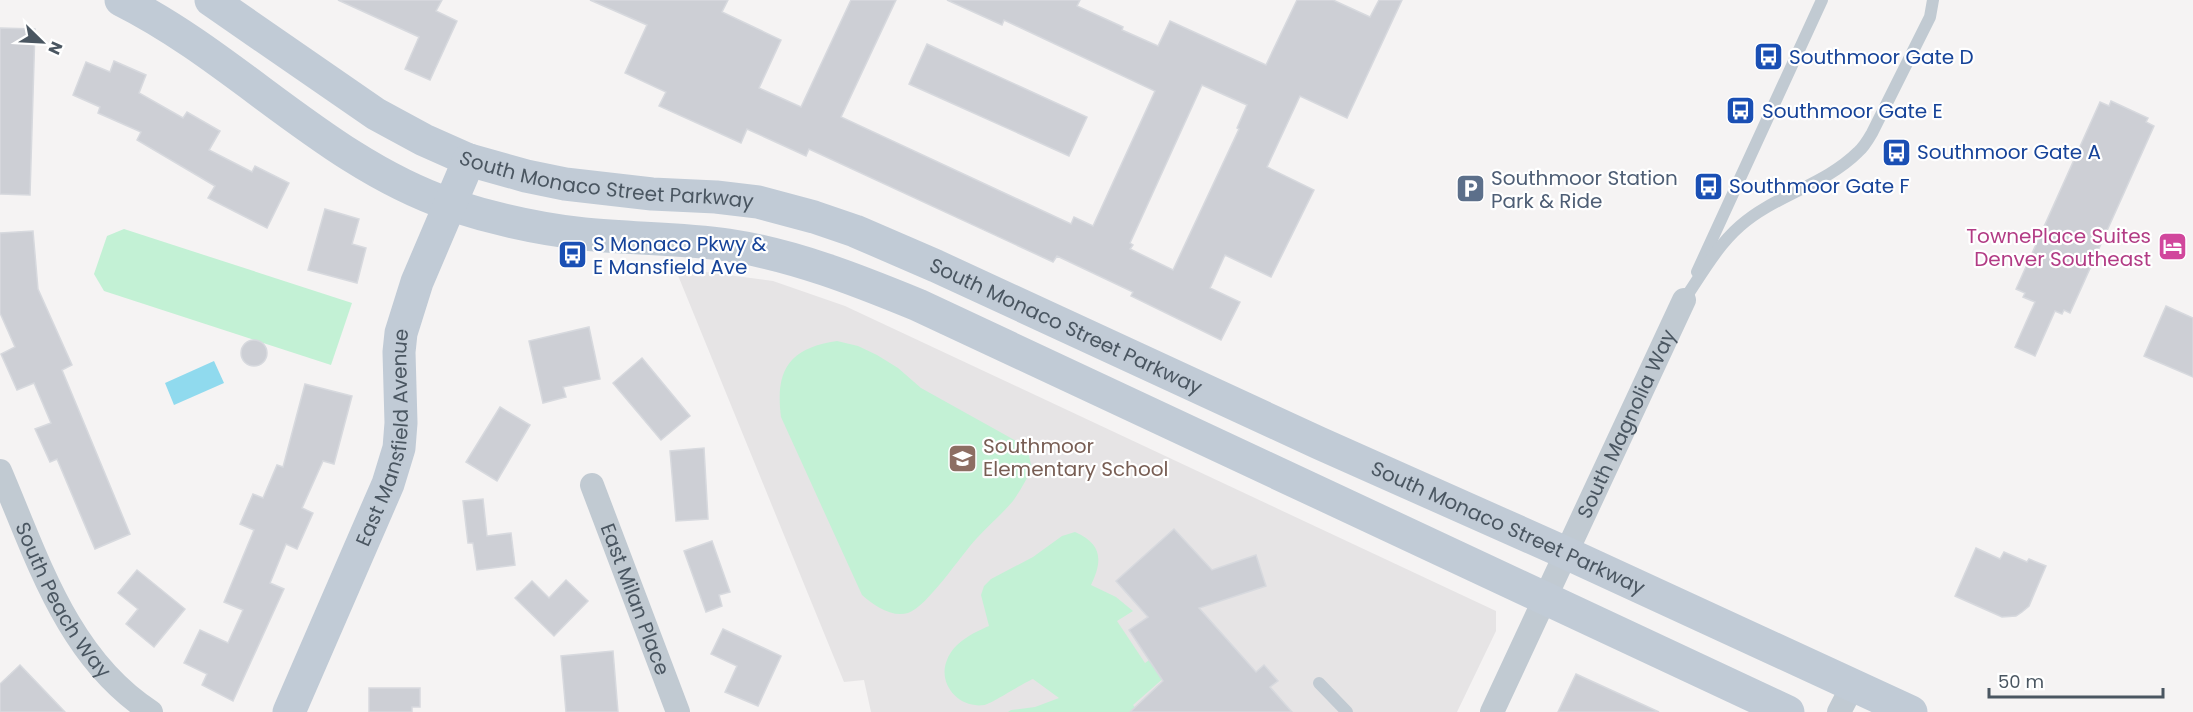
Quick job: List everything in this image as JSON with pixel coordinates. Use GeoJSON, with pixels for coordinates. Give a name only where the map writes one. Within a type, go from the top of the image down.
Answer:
{"type":"FeatureCollection","features":[{"type":"Feature","properties":{"kind":"main road"},"geometry":{"type":"LineString","coordinates":[[121,0],[180,35],[276,105],[349,154],[390,177],[449,204],[542,228],[584,234],[692,241],[751,249],[810,264],[856,280],[918,305],[1788,712]]}},
{"type":"Feature","properties":{"kind":"main road","name":"South Monaco Street Parkway"},"geometry":{"type":"LineString","coordinates":[[211,0],[376,114],[424,140],[469,160],[520,175],[565,183],[652,194],[716,197],[758,202],[845,228],[936,266],[1319,443],[1566,553],[1846,699],[1911,712]]}},
{"type":"Feature","properties":{"kind":"main road","name":"East Mansfield Avenue"},"geometry":{"type":"LineString","coordinates":[[289,712],[382,501],[392,472],[399,448],[401,423],[399,352],[401,333],[409,304],[469,160]]}},
{"type":"Feature","properties":{"kind":"street","name":"South Magnolia Way"},"geometry":{"type":"LineString","coordinates":[[1492,712],[1684,300]]}},
{"type":"Feature","properties":{"kind":"street","name":"South Peach Way"},"geometry":{"type":"LineString","coordinates":[[0,471],[50,587],[77,637],[107,676],[124,693],[151,712]]}},
{"type":"Feature","properties":{"kind":"street","name":"East Milan Place"},"geometry":{"type":"LineString","coordinates":[[592,485],[678,712]]}},
{"type":"Feature","properties":{"kind":"lane"},"geometry":{"type":"LineString","coordinates":[[1684,300],[1822,0]]}},
{"type":"Feature","properties":{"kind":"lane"},"geometry":{"type":"LineString","coordinates":[[1684,300],[1725,241],[1742,225],[1842,166],[1860,151],[1872,134],[1930,16],[1933,0]]}},
{"type":"Feature","properties":{"kind":"lane"},"geometry":{"type":"LineString","coordinates":[[1319,682],[1347,712]]}},
{"type":"Feature","properties":{"kind":"shaded area","name":"Southmoor Elementary School"},"geometry":{"type":"Polygon","coordinates":[[[675,268],[773,281],[845,306],[1496,611],[1496,631],[1457,712],[871,712],[864,680],[844,682],[675,268]]]}},
{"type":"Feature","properties":{"kind":"green space"},"geometry":{"type":"Polygon","coordinates":[[[124,229],[352,303],[331,365],[104,291],[94,274],[107,236],[124,229]]]}},
{"type":"Feature","properties":{"kind":"green space"},"geometry":{"type":"Polygon","coordinates":[[[837,341],[858,346],[877,355],[898,368],[921,388],[1027,447],[1032,469],[1013,501],[977,538],[925,601],[908,613],[889,612],[862,595],[781,417],[780,386],[789,364],[807,349],[837,341]]]}},
{"type":"Feature","properties":{"kind":"green space"},"geometry":{"type":"Polygon","coordinates":[[[1075,532],[1091,542],[1098,554],[1097,568],[1091,585],[1116,597],[1133,611],[1117,621],[1145,663],[1204,622],[1215,633],[1133,705],[1139,712],[1008,712],[1035,707],[1059,698],[1033,679],[984,705],[966,703],[959,699],[948,686],[945,669],[950,654],[959,643],[989,626],[981,595],[984,586],[991,579],[1033,557],[1062,536],[1075,532]]]}},
{"type":"Feature","properties":{"kind":"water"},"geometry":{"type":"Polygon","coordinates":[[[214,361],[224,383],[174,405],[165,383],[214,361]]]}},
{"type":"Feature","properties":{"kind":"building"},"geometry":{"type":"Polygon","coordinates":[[[338,0],[442,0],[436,11],[457,21],[430,80],[405,69],[419,37],[338,0]]]}},
{"type":"Feature","properties":{"kind":"building"},"geometry":{"type":"Polygon","coordinates":[[[590,0],[728,0],[722,12],[781,40],[759,88],[801,107],[851,0],[896,0],[841,117],[1071,224],[1074,217],[1093,226],[1155,91],[1004,20],[1002,25],[947,0],[1080,0],[1077,6],[1158,46],[1170,21],[1266,65],[1297,0],[1333,0],[1370,17],[1379,0],[1402,0],[1347,118],[1300,96],[1267,167],[1314,190],[1271,277],[1225,255],[1210,288],[1240,302],[1221,340],[1131,296],[1133,292],[1057,256],[1053,262],[809,149],[806,156],[747,129],[741,143],[659,106],[666,92],[625,73],[647,25],[590,0]],[[1202,85],[1130,243],[1133,245],[1130,249],[1173,270],[1239,129],[1237,128],[1247,105],[1202,85]]]}},
{"type":"Feature","properties":{"kind":"building"},"geometry":{"type":"Polygon","coordinates":[[[0,28],[35,29],[30,195],[0,194],[0,28]]]}},
{"type":"Feature","properties":{"kind":"building"},"geometry":{"type":"Polygon","coordinates":[[[927,44],[1087,117],[1069,156],[909,84],[927,44]]]}},
{"type":"Feature","properties":{"kind":"building"},"geometry":{"type":"Polygon","coordinates":[[[114,61],[146,75],[139,93],[183,118],[187,112],[220,131],[209,150],[252,172],[255,166],[289,183],[267,228],[208,198],[215,186],[137,140],[141,132],[98,113],[100,107],[73,95],[86,62],[110,72],[114,61]]]}},
{"type":"Feature","properties":{"kind":"building"},"geometry":{"type":"Polygon","coordinates":[[[2111,101],[2148,118],[2146,122],[2154,126],[2070,313],[2064,310],[2062,314],[2055,311],[2035,356],[2015,347],[2035,302],[2023,297],[2025,293],[2016,289],[2100,102],[2109,106],[2111,101]]]}},
{"type":"Feature","properties":{"kind":"building"},"geometry":{"type":"Polygon","coordinates":[[[325,209],[359,219],[352,244],[366,248],[357,283],[308,270],[325,209]]]}},
{"type":"Feature","properties":{"kind":"building"},"geometry":{"type":"Polygon","coordinates":[[[33,231],[38,289],[72,365],[62,370],[130,534],[95,549],[57,459],[50,462],[35,429],[51,423],[34,383],[17,390],[1,354],[15,347],[0,313],[0,233],[33,231]]]}},
{"type":"Feature","properties":{"kind":"building"},"geometry":{"type":"Polygon","coordinates":[[[2166,306],[2193,318],[2193,377],[2144,356],[2166,306]]]}},
{"type":"Feature","properties":{"kind":"building"},"geometry":{"type":"Polygon","coordinates":[[[589,327],[600,379],[563,387],[566,397],[543,403],[529,341],[589,327]]]}},
{"type":"Feature","properties":{"kind":"building"},"geometry":{"type":"Polygon","coordinates":[[[254,340],[263,344],[267,353],[263,362],[254,366],[245,362],[241,353],[245,344],[254,340]]]}},
{"type":"Feature","properties":{"kind":"building"},"geometry":{"type":"Polygon","coordinates":[[[642,358],[690,416],[661,440],[613,383],[642,358]]]}},
{"type":"Feature","properties":{"kind":"building"},"geometry":{"type":"Polygon","coordinates":[[[305,384],[352,396],[334,464],[323,461],[302,508],[313,513],[297,549],[286,544],[270,583],[284,589],[233,701],[202,685],[207,674],[184,663],[200,630],[228,643],[243,610],[224,602],[254,530],[240,524],[253,494],[263,498],[277,465],[283,467],[305,384]]]}},
{"type":"Feature","properties":{"kind":"building"},"geometry":{"type":"Polygon","coordinates":[[[500,407],[530,425],[497,481],[466,462],[500,407]]]}},
{"type":"Feature","properties":{"kind":"building"},"geometry":{"type":"Polygon","coordinates":[[[704,448],[708,519],[676,521],[670,451],[704,448]]]}},
{"type":"Feature","properties":{"kind":"building"},"geometry":{"type":"Polygon","coordinates":[[[483,499],[487,536],[511,533],[515,565],[477,570],[473,543],[468,543],[463,501],[483,499]]]}},
{"type":"Feature","properties":{"kind":"building"},"geometry":{"type":"Polygon","coordinates":[[[1174,529],[1212,570],[1256,555],[1266,586],[1199,608],[1256,672],[1264,665],[1278,681],[1270,687],[1292,712],[1130,712],[1163,681],[1129,630],[1148,617],[1116,581],[1174,529]]]}},
{"type":"Feature","properties":{"kind":"building"},"geometry":{"type":"Polygon","coordinates":[[[712,541],[730,592],[719,595],[722,606],[706,612],[684,551],[712,541]]]}},
{"type":"Feature","properties":{"kind":"building"},"geometry":{"type":"Polygon","coordinates":[[[1976,548],[2000,559],[2004,552],[2027,562],[2029,559],[2046,566],[2029,606],[2016,616],[2002,617],[1955,596],[1976,548]]]}},
{"type":"Feature","properties":{"kind":"building"},"geometry":{"type":"Polygon","coordinates":[[[137,570],[185,609],[154,647],[126,624],[138,609],[118,593],[137,570]]]}},
{"type":"Feature","properties":{"kind":"building"},"geometry":{"type":"Polygon","coordinates":[[[566,580],[588,601],[554,636],[515,598],[532,581],[549,598],[566,580]]]}},
{"type":"Feature","properties":{"kind":"building"},"geometry":{"type":"Polygon","coordinates":[[[723,629],[781,656],[758,706],[725,692],[737,666],[711,654],[723,629]]]}},
{"type":"Feature","properties":{"kind":"building"},"geometry":{"type":"Polygon","coordinates":[[[613,651],[618,712],[566,712],[561,656],[613,651]]]}},
{"type":"Feature","properties":{"kind":"building"},"geometry":{"type":"Polygon","coordinates":[[[20,665],[65,712],[0,712],[0,684],[20,665]]]}},
{"type":"Feature","properties":{"kind":"building"},"geometry":{"type":"Polygon","coordinates":[[[1576,674],[1659,712],[1558,712],[1576,674]]]}},
{"type":"Feature","properties":{"kind":"building"},"geometry":{"type":"Polygon","coordinates":[[[369,688],[420,688],[420,707],[412,707],[412,712],[369,712],[369,688]]]}},
{"type":"Feature","properties":{"kind":"place","name":"Southmoor Gate D"},"geometry":{"type":"Point","coordinates":[1768,57]}},
{"type":"Feature","properties":{"kind":"place","name":"Southmoor Gate E"},"geometry":{"type":"Point","coordinates":[1741,111]}},
{"type":"Feature","properties":{"kind":"place","name":"Southmoor Gate A"},"geometry":{"type":"Point","coordinates":[1896,152]}},
{"type":"Feature","properties":{"kind":"place","name":"Southmoor Gate F"},"geometry":{"type":"Point","coordinates":[1708,186]}},
{"type":"Feature","properties":{"kind":"place","name":"Southmoor Station Park & Ride"},"geometry":{"type":"Point","coordinates":[1470,189]}},
{"type":"Feature","properties":{"kind":"place","name":"TownePlace Suites Denver Southeast"},"geometry":{"type":"Point","coordinates":[2172,247]}},
{"type":"Feature","properties":{"kind":"place","name":"S Monaco Pkwy & E Mansfield Ave"},"geometry":{"type":"Point","coordinates":[572,255]}},
{"type":"Feature","properties":{"kind":"place","name":"Southmoor Elementary School"},"geometry":{"type":"Point","coordinates":[962,458]}}]}
